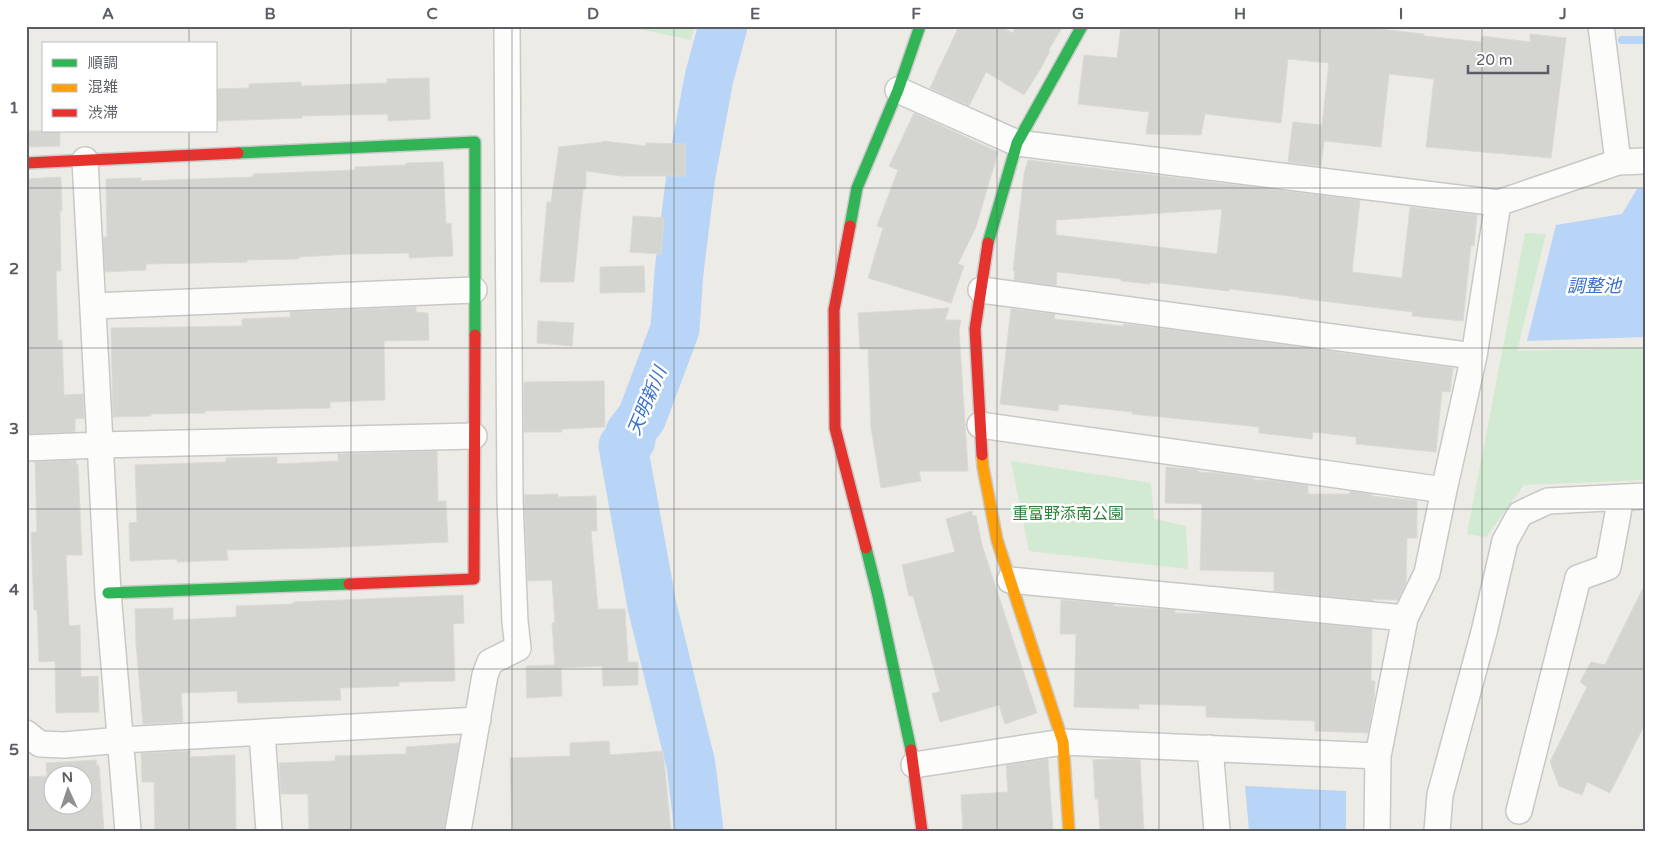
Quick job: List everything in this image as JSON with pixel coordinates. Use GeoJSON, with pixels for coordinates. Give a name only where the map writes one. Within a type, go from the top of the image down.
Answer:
{"type":"FeatureCollection","features":[{"type":"Feature","properties":{"kind":"street"},"geometry":{"type":"LineString","coordinates":[[458,831],[485,674],[490,662],[518,648],[514,622],[510,500],[507,26]]}},
{"type":"Feature","properties":{"kind":"street"},"geometry":{"type":"LineString","coordinates":[[920,26],[898,90],[857,188],[834,310],[835,428],[878,596],[914,765],[922,831]]}},
{"type":"Feature","properties":{"kind":"street"},"geometry":{"type":"LineString","coordinates":[[1070,831],[1064,742],[996,540],[982,467],[975,329],[988,240],[1017,143],[1082,26]]}},
{"type":"Feature","properties":{"kind":"street"},"geometry":{"type":"LineString","coordinates":[[1601,26],[1618,162]]}},
{"type":"Feature","properties":{"kind":"street"},"geometry":{"type":"LineString","coordinates":[[898,90],[1017,143],[1498,202],[1618,162],[1645,161]]}},
{"type":"Feature","properties":{"kind":"street"},"geometry":{"type":"LineString","coordinates":[[26,163],[475,142],[474,579],[108,593]]}},
{"type":"Feature","properties":{"kind":"street"},"geometry":{"type":"LineString","coordinates":[[85,160],[108,593],[128,831]]}},
{"type":"Feature","properties":{"kind":"street"},"geometry":{"type":"LineString","coordinates":[[1377,831],[1378,756],[1404,618],[1427,573],[1474,356],[1498,202]]}},
{"type":"Feature","properties":{"kind":"street"},"geometry":{"type":"LineString","coordinates":[[92,306],[474,290]]}},
{"type":"Feature","properties":{"kind":"street"},"geometry":{"type":"LineString","coordinates":[[981,290],[1474,356]]}},
{"type":"Feature","properties":{"kind":"street"},"geometry":{"type":"LineString","coordinates":[[980,425],[1444,490]]}},
{"type":"Feature","properties":{"kind":"street"},"geometry":{"type":"LineString","coordinates":[[26,448],[100,444],[474,436]]}},
{"type":"Feature","properties":{"kind":"street"},"geometry":{"type":"LineString","coordinates":[[1437,831],[1440,795],[1484,632],[1504,542],[1520,514],[1548,501],[1633,497],[1608,567],[1578,578],[1519,810]]}},
{"type":"Feature","properties":{"kind":"street"},"geometry":{"type":"LineString","coordinates":[[1010,580],[1404,618]]}},
{"type":"Feature","properties":{"kind":"street"},"geometry":{"type":"LineString","coordinates":[[26,733],[40,744],[64,745],[121,740],[478,720]]}},
{"type":"Feature","properties":{"kind":"street"},"geometry":{"type":"LineString","coordinates":[[262,733],[269,831]]}},
{"type":"Feature","properties":{"kind":"street"},"geometry":{"type":"LineString","coordinates":[[914,765],[1064,742],[1378,756]]}},
{"type":"Feature","properties":{"kind":"street"},"geometry":{"type":"LineString","coordinates":[[1210,748],[1217,831]]}},
{"type":"Feature","properties":{"kind":"green space"},"geometry":{"type":"Polygon","coordinates":[[[624,26],[694,26],[691,40],[624,26]]]}},
{"type":"Feature","properties":{"kind":"green space"},"geometry":{"type":"Polygon","coordinates":[[[1525,233],[1546,234],[1517,351],[1645,348],[1645,480],[1524,485],[1486,537],[1467,534],[1525,233]]]}},
{"type":"Feature","properties":{"kind":"green space","name":"重富野添南公園"},"geometry":{"type":"Polygon","coordinates":[[[1011,461],[1151,483],[1154,519],[1186,526],[1188,569],[1029,551],[1011,461]]]}},
{"type":"Feature","properties":{"kind":"water","name":"調整池"},"geometry":{"type":"Polygon","coordinates":[[[1645,188],[1645,337],[1527,341],[1556,225],[1622,214],[1637,189],[1645,188]]]}},
{"type":"Feature","properties":{"kind":"water"},"geometry":{"type":"Polygon","coordinates":[[[1245,786],[1346,791],[1346,831],[1249,831],[1245,786]]]}},
{"type":"Feature","properties":{"kind":"building"},"geometry":{"type":"Polygon","coordinates":[[[959,26],[999,26],[1013,33],[1016,26],[1063,26],[1048,51],[1050,51],[1041,68],[1024,95],[986,72],[969,106],[930,88],[959,26]]]}},
{"type":"Feature","properties":{"kind":"building"},"geometry":{"type":"Polygon","coordinates":[[[1121,26],[1370,26],[1370,28],[1424,34],[1424,36],[1481,42],[1482,36],[1530,42],[1530,34],[1566,38],[1551,158],[1426,147],[1434,79],[1389,74],[1381,147],[1324,141],[1321,166],[1288,162],[1293,122],[1322,125],[1329,63],[1288,59],[1281,123],[1205,114],[1201,135],[1146,134],[1149,112],[1078,104],[1084,55],[1117,58],[1121,26]]]}},
{"type":"Feature","properties":{"kind":"building"},"geometry":{"type":"Polygon","coordinates":[[[429,78],[430,119],[388,121],[388,114],[302,116],[302,118],[218,121],[218,89],[249,88],[249,84],[301,82],[301,86],[387,83],[387,79],[429,78]]]}},
{"type":"Feature","properties":{"kind":"building"},"geometry":{"type":"Polygon","coordinates":[[[914,113],[998,152],[976,227],[958,264],[964,266],[951,303],[868,278],[883,228],[877,226],[898,170],[889,166],[914,113]]]}},
{"type":"Feature","properties":{"kind":"building"},"geometry":{"type":"Polygon","coordinates":[[[26,131],[60,132],[60,146],[26,147],[26,131]]]}},
{"type":"Feature","properties":{"kind":"building"},"geometry":{"type":"Polygon","coordinates":[[[603,141],[646,146],[646,143],[685,144],[685,176],[621,176],[586,171],[586,189],[583,189],[574,282],[540,282],[547,202],[551,202],[559,147],[603,141]]]}},
{"type":"Feature","properties":{"kind":"building"},"geometry":{"type":"Polygon","coordinates":[[[1028,160],[1360,200],[1352,272],[1402,278],[1410,207],[1477,215],[1474,246],[1471,245],[1463,321],[1412,316],[1413,312],[1299,297],[1151,282],[1150,284],[1057,272],[1056,286],[1014,280],[1015,271],[1013,271],[1024,174],[1028,160]],[[1222,209],[1056,220],[1056,235],[1217,254],[1222,209]]]}},
{"type":"Feature","properties":{"kind":"building"},"geometry":{"type":"Polygon","coordinates":[[[443,162],[446,224],[451,223],[453,256],[409,258],[409,253],[352,254],[299,257],[299,259],[247,260],[247,262],[146,264],[146,270],[105,272],[103,237],[107,237],[106,179],[141,178],[141,181],[253,177],[253,174],[355,170],[355,167],[443,162]]]}},
{"type":"Feature","properties":{"kind":"building"},"geometry":{"type":"Polygon","coordinates":[[[61,177],[61,271],[56,271],[58,341],[62,340],[64,395],[83,394],[84,418],[75,419],[75,432],[26,434],[26,179],[61,177]]]}},
{"type":"Feature","properties":{"kind":"building"},"geometry":{"type":"Polygon","coordinates":[[[633,216],[664,218],[661,254],[630,252],[633,216]]]}},
{"type":"Feature","properties":{"kind":"building"},"geometry":{"type":"Polygon","coordinates":[[[644,266],[645,292],[600,293],[600,267],[644,266]]]}},
{"type":"Feature","properties":{"kind":"building"},"geometry":{"type":"Polygon","coordinates":[[[416,307],[416,312],[428,313],[429,340],[384,341],[385,400],[330,402],[330,408],[205,411],[205,413],[113,417],[111,328],[242,326],[242,319],[290,317],[290,312],[416,307]]]}},
{"type":"Feature","properties":{"kind":"building"},"geometry":{"type":"Polygon","coordinates":[[[949,308],[945,320],[961,320],[959,330],[968,471],[919,471],[921,481],[881,488],[871,427],[868,349],[860,349],[858,313],[949,308]]]}},
{"type":"Feature","properties":{"kind":"building"},"geometry":{"type":"Polygon","coordinates":[[[1011,309],[1055,314],[1054,319],[1159,328],[1453,368],[1450,392],[1442,391],[1436,452],[1356,444],[1356,437],[1313,432],[1312,439],[1259,433],[1259,427],[1132,414],[1132,412],[1059,404],[1058,411],[1000,404],[1011,309]]]}},
{"type":"Feature","properties":{"kind":"building"},"geometry":{"type":"Polygon","coordinates":[[[538,321],[574,323],[572,346],[537,343],[538,321]]]}},
{"type":"Feature","properties":{"kind":"building"},"geometry":{"type":"Polygon","coordinates":[[[604,381],[605,427],[562,429],[562,432],[524,432],[524,382],[604,381]]]}},
{"type":"Feature","properties":{"kind":"building"},"geometry":{"type":"Polygon","coordinates":[[[437,451],[438,501],[446,501],[448,542],[227,550],[228,560],[177,562],[177,559],[130,561],[129,523],[137,522],[135,465],[226,462],[226,458],[277,457],[277,464],[338,461],[338,454],[437,451]]]}},
{"type":"Feature","properties":{"kind":"building"},"geometry":{"type":"Polygon","coordinates":[[[76,460],[76,464],[78,464],[82,555],[66,555],[69,626],[80,625],[81,677],[98,676],[99,712],[56,713],[55,661],[39,662],[37,610],[34,610],[31,532],[37,532],[35,462],[76,460]]]}},
{"type":"Feature","properties":{"kind":"building"},"geometry":{"type":"Polygon","coordinates":[[[1166,467],[1254,478],[1254,480],[1308,485],[1308,494],[1349,494],[1350,491],[1372,494],[1372,496],[1417,501],[1417,538],[1407,538],[1406,583],[1398,600],[1373,599],[1373,601],[1274,591],[1274,572],[1200,570],[1202,504],[1165,503],[1166,467]]]}},
{"type":"Feature","properties":{"kind":"building"},"geometry":{"type":"Polygon","coordinates":[[[558,494],[558,497],[596,496],[597,531],[591,531],[598,609],[625,609],[628,662],[638,662],[638,685],[603,686],[602,666],[561,668],[562,696],[527,698],[526,666],[555,665],[552,623],[555,623],[552,580],[528,581],[524,495],[558,494]]]}},
{"type":"Feature","properties":{"kind":"building"},"geometry":{"type":"Polygon","coordinates":[[[972,511],[972,515],[976,516],[982,545],[1037,713],[1005,724],[999,705],[940,722],[932,694],[940,691],[913,596],[909,596],[902,565],[955,552],[946,519],[972,511]]]}},
{"type":"Feature","properties":{"kind":"building"},"geometry":{"type":"Polygon","coordinates":[[[1645,584],[1645,724],[1610,793],[1587,782],[1582,795],[1559,786],[1550,762],[1587,687],[1580,682],[1591,662],[1605,665],[1645,584]]]}},
{"type":"Feature","properties":{"kind":"building"},"geometry":{"type":"Polygon","coordinates":[[[463,595],[464,623],[453,624],[455,681],[399,682],[399,686],[340,688],[341,700],[238,703],[237,691],[181,693],[183,722],[143,724],[135,609],[173,608],[173,620],[236,617],[236,606],[463,595]]]}},
{"type":"Feature","properties":{"kind":"building"},"geometry":{"type":"Polygon","coordinates":[[[1061,600],[1175,610],[1175,613],[1217,614],[1372,629],[1371,681],[1375,681],[1374,700],[1368,733],[1315,731],[1315,721],[1206,717],[1206,706],[1139,704],[1139,709],[1074,707],[1076,634],[1060,634],[1061,600]]]}},
{"type":"Feature","properties":{"kind":"building"},"geometry":{"type":"Polygon","coordinates":[[[609,741],[610,755],[663,751],[671,831],[512,831],[510,758],[570,756],[570,743],[609,741]]]}},
{"type":"Feature","properties":{"kind":"building"},"geometry":{"type":"Polygon","coordinates":[[[459,743],[444,831],[309,831],[308,794],[281,794],[279,763],[335,761],[335,756],[406,754],[406,747],[459,743]]]}},
{"type":"Feature","properties":{"kind":"building"},"geometry":{"type":"Polygon","coordinates":[[[190,751],[190,757],[235,755],[236,831],[155,831],[154,782],[142,782],[141,753],[190,751]]]}},
{"type":"Feature","properties":{"kind":"building"},"geometry":{"type":"Polygon","coordinates":[[[1048,759],[1053,831],[963,831],[961,795],[1008,792],[1006,765],[1048,759]]]}},
{"type":"Feature","properties":{"kind":"building"},"geometry":{"type":"Polygon","coordinates":[[[96,760],[97,766],[99,765],[104,831],[26,831],[26,777],[42,776],[42,814],[92,814],[92,764],[46,764],[96,760]]]}},
{"type":"Feature","properties":{"kind":"building"},"geometry":{"type":"Polygon","coordinates":[[[1093,760],[1140,760],[1144,831],[1100,831],[1098,799],[1095,799],[1093,760]]]}},
{"type":"Feature","properties":{"kind":"waterway","name":"天明新川"},"geometry":{"type":"LineString","coordinates":[[699,831],[691,765],[652,606],[623,446],[631,440],[630,433],[642,417],[675,329],[679,272],[691,175],[709,78],[723,26]]}},
{"type":"Feature","properties":{"kind":"waterway"},"geometry":{"type":"LineString","coordinates":[[1622,40],[1645,40]]}},
{"type":"Feature","properties":{"kind":"traffic: fast"},"geometry":{"type":"LineString","coordinates":[[850,226],[857,188],[898,90],[920,26]]}},
{"type":"Feature","properties":{"kind":"traffic: fast"},"geometry":{"type":"LineString","coordinates":[[988,243],[1017,143],[1082,26]]}},
{"type":"Feature","properties":{"kind":"traffic: fast"},"geometry":{"type":"LineString","coordinates":[[238,153],[475,142],[475,335]]}},
{"type":"Feature","properties":{"kind":"traffic: fast"},"geometry":{"type":"LineString","coordinates":[[866,548],[911,750]]}},
{"type":"Feature","properties":{"kind":"traffic: fast"},"geometry":{"type":"LineString","coordinates":[[108,593],[349,584]]}},
{"type":"Feature","properties":{"kind":"traffic: slow"},"geometry":{"type":"LineString","coordinates":[[982,455],[997,540],[1063,742],[1069,831]]}},
{"type":"Feature","properties":{"kind":"traffic: jam"},"geometry":{"type":"LineString","coordinates":[[26,163],[238,153]]}},
{"type":"Feature","properties":{"kind":"traffic: jam"},"geometry":{"type":"LineString","coordinates":[[850,226],[834,310],[835,428],[866,548]]}},
{"type":"Feature","properties":{"kind":"traffic: jam"},"geometry":{"type":"LineString","coordinates":[[982,455],[975,329],[988,243]]}},
{"type":"Feature","properties":{"kind":"traffic: jam"},"geometry":{"type":"LineString","coordinates":[[349,584],[474,579],[475,335]]}},
{"type":"Feature","properties":{"kind":"traffic: jam"},"geometry":{"type":"LineString","coordinates":[[911,750],[922,831]]}}]}
